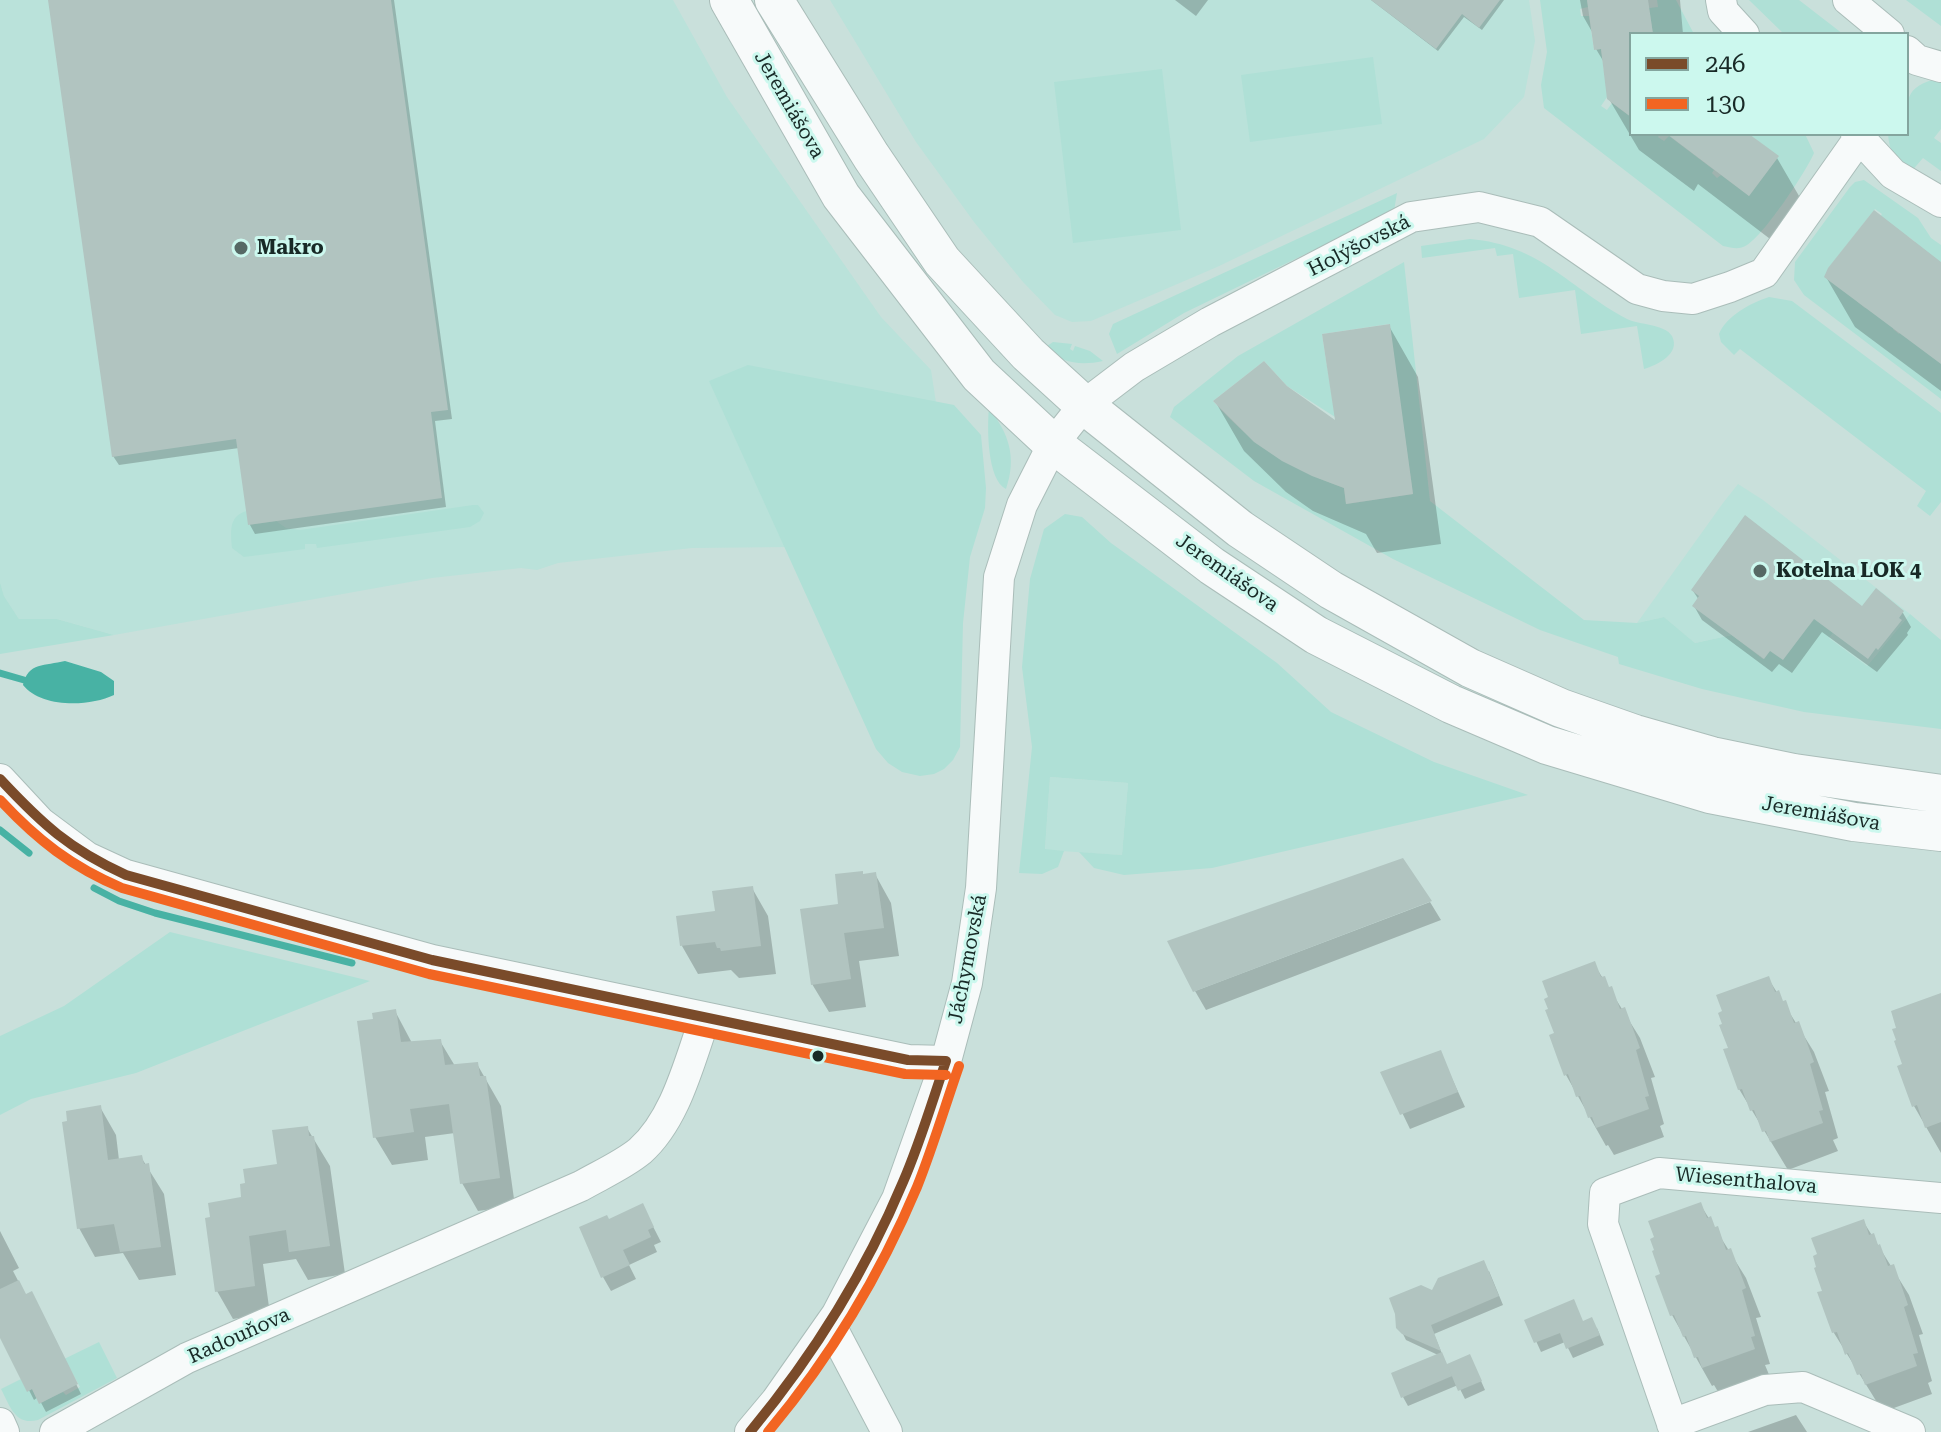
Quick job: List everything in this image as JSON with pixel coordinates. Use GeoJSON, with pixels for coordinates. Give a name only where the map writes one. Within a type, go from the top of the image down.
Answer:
{"type":"FeatureCollection","features":[{"type":"Feature","properties":{"kind":"main road","name":"Jeremiášova"},"geometry":{"type":"LineString","coordinates":[[729,0],[841,196],[979,375],[1053,444],[1212,566],[1316,635],[1451,704],[1547,745],[1710,794],[1854,822],[1941,832]]}},
{"type":"Feature","properties":{"kind":"main road","name":"Jeremiášova"},"geometry":{"type":"LineString","coordinates":[[774,0],[871,156],[942,261],[1028,354],[1084,405],[1240,529],[1331,590],[1470,668],[1561,708],[1712,756],[1794,773],[1941,794]]}},
{"type":"Feature","properties":{"kind":"street"},"geometry":{"type":"LineString","coordinates":[[1721,0],[1723,11],[1742,32]]}},
{"type":"Feature","properties":{"kind":"street"},"geometry":{"type":"LineString","coordinates":[[1848,0],[1887,32]]}},
{"type":"Feature","properties":{"kind":"street","name":"Holýšovská"},"geometry":{"type":"LineString","coordinates":[[1053,444],[1084,405],[1134,367],[1210,322],[1411,217],[1479,207],[1540,222],[1637,289],[1693,299],[1730,287],[1764,273],[1858,136]]}},
{"type":"Feature","properties":{"kind":"street"},"geometry":{"type":"LineString","coordinates":[[1860,136],[1893,174],[1941,202]]}},
{"type":"Feature","properties":{"kind":"street","name":"Jáchymovská"},"geometry":{"type":"LineString","coordinates":[[750,1432],[776,1401],[830,1324],[897,1199],[946,1061],[967,983],[981,888],[999,577],[1022,505],[1053,444]]}},
{"type":"Feature","properties":{"kind":"street"},"geometry":{"type":"LineString","coordinates":[[0,779],[40,822],[87,857],[126,875],[432,960],[908,1060],[946,1061]]}},
{"type":"Feature","properties":{"kind":"street","name":"Radouňova"},"geometry":{"type":"LineString","coordinates":[[55,1432],[187,1358],[581,1186],[639,1152],[661,1127],[705,1018]]}},
{"type":"Feature","properties":{"kind":"street","name":"Wiesenthalova"},"geometry":{"type":"LineString","coordinates":[[1910,1432],[1803,1387],[1765,1390],[1674,1428],[1603,1224],[1605,1193],[1659,1173],[1941,1198]]}},
{"type":"Feature","properties":{"kind":"street"},"geometry":{"type":"LineString","coordinates":[[830,1324],[887,1432]]}},
{"type":"Feature","properties":{"kind":"street"},"geometry":{"type":"LineString","coordinates":[[0,1423],[4,1432]]}},
{"type":"Feature","properties":{"kind":"shaded area"},"geometry":{"type":"Polygon","coordinates":[[[0,0],[673,0],[727,97],[881,317],[931,370],[962,572],[791,547],[692,548],[558,563],[537,570],[521,568],[432,578],[114,635],[57,619],[19,619],[4,596],[0,582],[0,0]]]}},
{"type":"Feature","properties":{"kind":"shaded area"},"geometry":{"type":"Polygon","coordinates":[[[830,0],[1529,0],[1535,41],[1524,97],[1484,139],[1217,267],[1091,321],[1072,322],[1055,315],[1023,282],[974,222],[916,142],[830,0]]]}},
{"type":"Feature","properties":{"kind":"shaded area"},"geometry":{"type":"Polygon","coordinates":[[[1540,0],[1587,0],[1588,7],[1580,9],[1581,16],[1589,16],[1594,50],[1601,49],[1604,71],[1622,75],[1601,106],[1607,110],[1612,103],[1629,116],[1629,136],[1659,136],[1664,141],[1669,136],[1714,170],[1712,173],[1717,178],[1721,175],[1749,196],[1778,157],[1752,136],[1806,136],[1814,153],[1764,229],[1741,248],[1723,246],[1544,108],[1541,85],[1547,52],[1540,0]]]}},
{"type":"Feature","properties":{"kind":"shaded area"},"geometry":{"type":"Polygon","coordinates":[[[1657,0],[1676,0],[1693,32],[1653,32],[1649,8],[1658,7],[1657,0]]]}},
{"type":"Feature","properties":{"kind":"shaded area"},"geometry":{"type":"Polygon","coordinates":[[[1749,0],[1799,0],[1840,32],[1782,32],[1749,0]]]}},
{"type":"Feature","properties":{"kind":"shaded area"},"geometry":{"type":"Polygon","coordinates":[[[1906,0],[1941,0],[1941,26],[1906,0]]]}},
{"type":"Feature","properties":{"kind":"shaded area"},"geometry":{"type":"Polygon","coordinates":[[[1373,57],[1382,124],[1250,142],[1241,75],[1373,57]]]}},
{"type":"Feature","properties":{"kind":"shaded area"},"geometry":{"type":"Polygon","coordinates":[[[1162,69],[1181,230],[1073,243],[1054,82],[1162,69]]]}},
{"type":"Feature","properties":{"kind":"shaded area"},"geometry":{"type":"Polygon","coordinates":[[[1941,78],[1941,129],[1934,138],[1941,143],[1941,171],[1923,158],[1910,173],[1894,156],[1888,136],[1909,136],[1909,97],[1919,85],[1941,78]]]}},
{"type":"Feature","properties":{"kind":"shaded area"},"geometry":{"type":"Polygon","coordinates":[[[1864,180],[1918,218],[1931,238],[1941,245],[1941,266],[1907,253],[1915,242],[1909,237],[1872,227],[1882,214],[1875,209],[1828,269],[1865,308],[1871,301],[1898,322],[1893,329],[1899,334],[1905,327],[1941,354],[1941,399],[1804,295],[1794,280],[1795,262],[1850,187],[1864,180]]]}},
{"type":"Feature","properties":{"kind":"shaded area"},"geometry":{"type":"Polygon","coordinates":[[[1397,193],[1394,211],[1184,313],[1117,354],[1109,334],[1113,324],[1397,193]]]}},
{"type":"Feature","properties":{"kind":"shaded area"},"geometry":{"type":"Polygon","coordinates":[[[1470,239],[1495,243],[1536,259],[1627,319],[1664,329],[1674,342],[1671,353],[1661,362],[1644,369],[1637,326],[1581,334],[1575,290],[1519,298],[1513,254],[1497,256],[1495,248],[1422,258],[1421,246],[1470,239]]]}},
{"type":"Feature","properties":{"kind":"shaded area"},"geometry":{"type":"Polygon","coordinates":[[[1404,262],[1430,501],[1584,620],[1637,623],[1664,617],[1695,643],[1732,635],[1763,659],[1810,625],[1836,593],[1842,622],[1829,638],[1867,666],[1910,614],[1941,640],[1941,729],[1804,712],[1702,689],[1619,664],[1618,657],[1540,630],[1393,559],[1254,481],[1170,417],[1174,407],[1238,356],[1404,262]],[[1389,324],[1322,334],[1335,417],[1287,386],[1264,361],[1213,401],[1242,430],[1272,453],[1344,488],[1346,504],[1413,494],[1389,324]]]}},
{"type":"Feature","properties":{"kind":"shaded area"},"geometry":{"type":"Polygon","coordinates":[[[1769,297],[1792,301],[1941,413],[1941,502],[1930,516],[1917,506],[1926,491],[1740,349],[1734,355],[1721,342],[1719,334],[1727,321],[1769,297]]]}},
{"type":"Feature","properties":{"kind":"shaded area"},"geometry":{"type":"Polygon","coordinates":[[[1053,342],[1072,344],[1070,349],[1073,351],[1075,346],[1090,351],[1103,361],[1079,363],[1065,360],[1044,348],[1053,342]]]}},
{"type":"Feature","properties":{"kind":"shaded area"},"geometry":{"type":"Polygon","coordinates":[[[748,365],[954,405],[981,435],[985,508],[970,557],[963,623],[960,747],[953,760],[934,774],[920,776],[902,772],[888,763],[876,749],[709,381],[748,365]]]}},
{"type":"Feature","properties":{"kind":"shaded area"},"geometry":{"type":"Polygon","coordinates":[[[989,408],[1002,427],[1009,446],[1011,466],[1006,489],[1000,484],[992,464],[988,440],[989,408]]]}},
{"type":"Feature","properties":{"kind":"shaded area"},"geometry":{"type":"Polygon","coordinates":[[[1738,484],[1910,614],[1867,666],[1829,638],[1842,622],[1810,625],[1764,659],[1732,635],[1695,643],[1664,617],[1637,623],[1738,484]]]}},
{"type":"Feature","properties":{"kind":"shaded area"},"geometry":{"type":"Polygon","coordinates":[[[478,505],[484,513],[480,521],[470,527],[317,548],[316,544],[305,544],[305,549],[244,557],[232,548],[233,521],[246,511],[249,525],[276,521],[286,528],[300,530],[478,505]]]}},
{"type":"Feature","properties":{"kind":"shaded area"},"geometry":{"type":"Polygon","coordinates":[[[1065,514],[1082,517],[1111,543],[1277,663],[1331,712],[1434,762],[1528,795],[1212,868],[1124,875],[1094,868],[1079,852],[1122,855],[1128,783],[1050,777],[1045,849],[1064,851],[1058,867],[1042,874],[1019,873],[1032,747],[1022,667],[1030,579],[1044,529],[1065,514]]]}},
{"type":"Feature","properties":{"kind":"shaded area"},"geometry":{"type":"Polygon","coordinates":[[[0,582],[4,596],[19,619],[57,619],[114,635],[0,654],[0,582]]]}},
{"type":"Feature","properties":{"kind":"shaded area"},"geometry":{"type":"Polygon","coordinates":[[[65,661],[101,672],[114,681],[114,695],[92,702],[66,703],[41,698],[23,685],[33,669],[65,661]]]}},
{"type":"Feature","properties":{"kind":"shaded area"},"geometry":{"type":"Polygon","coordinates":[[[1050,777],[1128,783],[1122,855],[1045,850],[1050,777]]]}},
{"type":"Feature","properties":{"kind":"shaded area"},"geometry":{"type":"Polygon","coordinates":[[[170,932],[370,981],[136,1073],[31,1099],[0,1115],[0,1036],[64,1006],[170,932]]]}},
{"type":"Feature","properties":{"kind":"shaded area"},"geometry":{"type":"Polygon","coordinates":[[[99,1342],[117,1378],[38,1420],[24,1420],[14,1413],[1,1389],[21,1379],[27,1391],[32,1389],[39,1403],[63,1392],[66,1395],[80,1387],[70,1369],[60,1361],[99,1342]]]}},
{"type":"Feature","properties":{"kind":"building"},"geometry":{"type":"Polygon","coordinates":[[[48,0],[391,0],[448,410],[431,412],[442,498],[248,525],[236,439],[112,457],[48,0]]]}},
{"type":"Feature","properties":{"kind":"building"},"geometry":{"type":"Polygon","coordinates":[[[1371,0],[1500,0],[1479,28],[1462,14],[1436,49],[1371,0]]]}},
{"type":"Feature","properties":{"kind":"building"},"geometry":{"type":"Polygon","coordinates":[[[1587,0],[1648,0],[1653,32],[1629,32],[1629,116],[1607,99],[1601,49],[1594,50],[1587,0]]]}},
{"type":"Feature","properties":{"kind":"building"},"geometry":{"type":"Polygon","coordinates":[[[1670,136],[1752,136],[1779,156],[1749,196],[1670,136]]]}},
{"type":"Feature","properties":{"kind":"building"},"geometry":{"type":"Polygon","coordinates":[[[1874,210],[1941,262],[1941,364],[1824,277],[1874,210]]]}},
{"type":"Feature","properties":{"kind":"building"},"geometry":{"type":"Polygon","coordinates":[[[1390,324],[1413,494],[1346,504],[1344,488],[1282,461],[1254,442],[1213,401],[1264,361],[1287,386],[1335,420],[1322,334],[1390,324]]]}},
{"type":"Feature","properties":{"kind":"building","name":"Kotelna LOK 4"},"geometry":{"type":"Polygon","coordinates":[[[1745,515],[1862,606],[1876,588],[1904,611],[1899,618],[1902,620],[1878,650],[1876,648],[1868,659],[1814,619],[1783,660],[1770,651],[1764,659],[1692,606],[1699,596],[1691,590],[1745,515]]]}},
{"type":"Feature","properties":{"kind":"building"},"geometry":{"type":"Polygon","coordinates":[[[1403,858],[1432,901],[1193,992],[1167,941],[1403,858]]]}},
{"type":"Feature","properties":{"kind":"building"},"geometry":{"type":"Polygon","coordinates":[[[863,871],[863,874],[876,872],[884,928],[844,933],[851,979],[811,985],[800,909],[838,904],[835,874],[863,871]]]}},
{"type":"Feature","properties":{"kind":"building"},"geometry":{"type":"Polygon","coordinates":[[[753,886],[761,946],[721,951],[715,942],[680,946],[676,916],[715,911],[712,891],[753,886]]]}},
{"type":"Feature","properties":{"kind":"building"},"geometry":{"type":"Polygon","coordinates":[[[1595,961],[1601,977],[1605,976],[1609,987],[1612,986],[1620,1009],[1625,1007],[1640,1048],[1636,1050],[1649,1096],[1645,1097],[1649,1109],[1596,1128],[1592,1117],[1588,1118],[1580,1096],[1576,1097],[1568,1074],[1564,1076],[1558,1060],[1549,1035],[1554,1033],[1545,1010],[1548,1009],[1544,999],[1548,997],[1542,981],[1595,961]]]}},
{"type":"Feature","properties":{"kind":"building"},"geometry":{"type":"Polygon","coordinates":[[[1769,976],[1775,992],[1779,990],[1783,1001],[1786,1000],[1794,1023],[1799,1021],[1814,1062],[1810,1064],[1823,1110],[1819,1111],[1823,1123],[1770,1142],[1766,1131],[1762,1132],[1754,1110],[1750,1111],[1742,1089],[1738,1090],[1723,1049],[1728,1048],[1719,1025],[1722,1024],[1718,1013],[1722,1011],[1716,995],[1769,976]]]}},
{"type":"Feature","properties":{"kind":"building"},"geometry":{"type":"Polygon","coordinates":[[[1941,993],[1941,1122],[1925,1128],[1917,1105],[1912,1107],[1897,1066],[1902,1064],[1894,1041],[1892,1029],[1896,1028],[1891,1011],[1941,993]]]}},
{"type":"Feature","properties":{"kind":"building"},"geometry":{"type":"Polygon","coordinates":[[[396,1009],[401,1042],[441,1039],[445,1065],[478,1062],[480,1076],[486,1076],[500,1178],[460,1184],[449,1104],[410,1109],[414,1132],[373,1138],[357,1021],[373,1019],[372,1013],[396,1009]]]}},
{"type":"Feature","properties":{"kind":"building"},"geometry":{"type":"Polygon","coordinates":[[[1441,1050],[1458,1092],[1400,1115],[1380,1072],[1441,1050]]]}},
{"type":"Feature","properties":{"kind":"building"},"geometry":{"type":"Polygon","coordinates":[[[101,1105],[108,1160],[142,1155],[144,1164],[149,1163],[161,1247],[120,1252],[114,1224],[77,1229],[62,1122],[67,1121],[66,1111],[101,1105]]]}},
{"type":"Feature","properties":{"kind":"building"},"geometry":{"type":"Polygon","coordinates":[[[308,1126],[309,1136],[314,1136],[330,1246],[289,1252],[286,1230],[249,1236],[255,1286],[215,1292],[205,1218],[210,1217],[208,1203],[241,1197],[240,1184],[245,1183],[243,1169],[277,1164],[272,1130],[308,1126]]]}},
{"type":"Feature","properties":{"kind":"building"},"geometry":{"type":"Polygon","coordinates":[[[1701,1202],[1707,1218],[1711,1216],[1715,1227],[1718,1226],[1726,1250],[1731,1248],[1746,1288],[1742,1290],[1755,1336],[1751,1337],[1755,1349],[1702,1368],[1698,1357],[1694,1358],[1674,1315],[1670,1316],[1655,1276],[1660,1274],[1652,1251],[1650,1239],[1654,1237],[1648,1221],[1701,1202]]]}},
{"type":"Feature","properties":{"kind":"building"},"geometry":{"type":"Polygon","coordinates":[[[643,1203],[654,1227],[648,1230],[651,1237],[623,1250],[630,1265],[601,1278],[579,1227],[607,1215],[609,1219],[643,1203]]]}},
{"type":"Feature","properties":{"kind":"building"},"geometry":{"type":"Polygon","coordinates":[[[1864,1219],[1869,1235],[1874,1233],[1880,1244],[1888,1266],[1894,1264],[1908,1305],[1904,1307],[1918,1353],[1913,1354],[1917,1366],[1865,1385],[1848,1353],[1845,1355],[1837,1332],[1832,1333],[1817,1292],[1822,1291],[1814,1268],[1813,1256],[1817,1254],[1811,1238],[1864,1219]]]}},
{"type":"Feature","properties":{"kind":"building"},"geometry":{"type":"Polygon","coordinates":[[[1484,1260],[1499,1296],[1431,1325],[1441,1351],[1402,1334],[1396,1328],[1389,1298],[1421,1285],[1432,1290],[1438,1278],[1484,1260]]]}},
{"type":"Feature","properties":{"kind":"building"},"geometry":{"type":"Polygon","coordinates":[[[19,1280],[26,1294],[32,1291],[78,1384],[39,1404],[32,1389],[27,1392],[0,1338],[0,1289],[19,1280]]]}},
{"type":"Feature","properties":{"kind":"building"},"geometry":{"type":"Polygon","coordinates":[[[1574,1299],[1583,1321],[1592,1317],[1600,1335],[1566,1349],[1560,1333],[1534,1343],[1524,1320],[1574,1299]]]}},
{"type":"Feature","properties":{"kind":"building"},"geometry":{"type":"Polygon","coordinates":[[[1442,1352],[1452,1376],[1401,1398],[1391,1373],[1442,1352]]]}},
{"type":"Feature","properties":{"kind":"building"},"geometry":{"type":"Polygon","coordinates":[[[1470,1354],[1482,1381],[1458,1391],[1447,1364],[1470,1354]]]}},
{"type":"Feature","properties":{"kind":"waterway"},"geometry":{"type":"LineString","coordinates":[[0,673],[24,680]]}},
{"type":"Feature","properties":{"kind":"waterway"},"geometry":{"type":"LineString","coordinates":[[0,830],[29,853]]}},
{"type":"Feature","properties":{"kind":"waterway"},"geometry":{"type":"LineString","coordinates":[[94,888],[119,901],[155,913],[352,963]]}},
{"type":"Feature","properties":{"kind":"transit line","name":"246"},"geometry":{"type":"LineString","coordinates":[[0,779],[57,834],[126,875],[432,960],[908,1060],[946,1061]]}},
{"type":"Feature","properties":{"kind":"transit line","name":"130"},"geometry":{"type":"LineString","coordinates":[[0,800],[56,851],[122,888],[429,974],[905,1074],[946,1075]]}},
{"type":"Feature","properties":{"kind":"transit line","name":"246"},"geometry":{"type":"LineString","coordinates":[[750,1432],[816,1343],[872,1249],[909,1167],[946,1061]]}},
{"type":"Feature","properties":{"kind":"transit line","name":"130"},"geometry":{"type":"LineString","coordinates":[[768,1432],[833,1345],[887,1252],[917,1187],[959,1066]]}},
{"type":"Feature","properties":{"kind":"place","name":"Makro"},"geometry":{"type":"Point","coordinates":[241,248]}},
{"type":"Feature","properties":{"kind":"place","name":"Kotelna LOK 4"},"geometry":{"type":"Point","coordinates":[1760,571]}}]}
